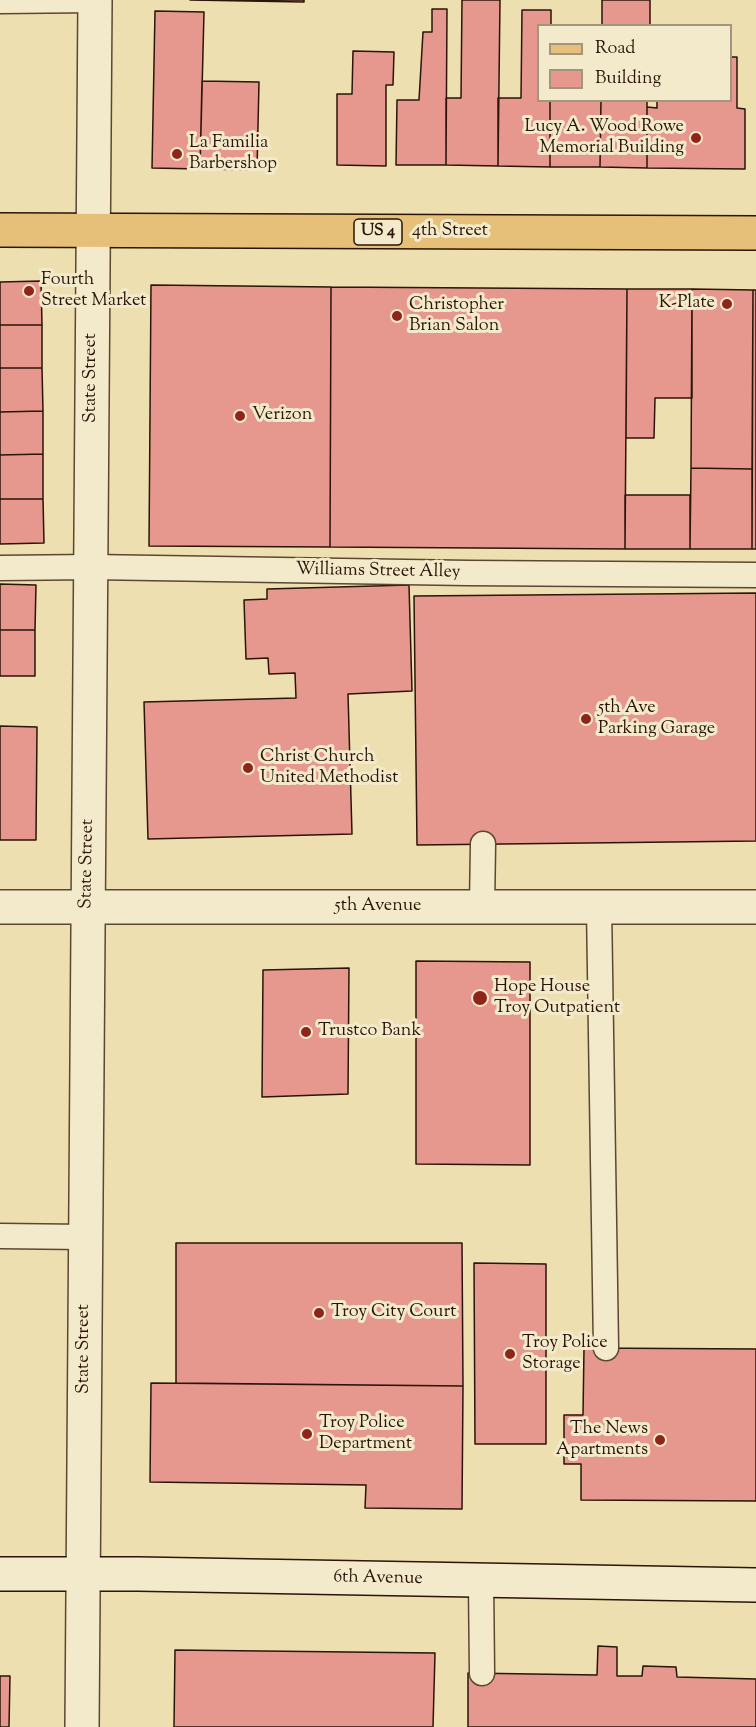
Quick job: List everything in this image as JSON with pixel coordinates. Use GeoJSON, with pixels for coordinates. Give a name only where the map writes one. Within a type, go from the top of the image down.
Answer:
{"type":"FeatureCollection","features":[{"type":"Feature","properties":{"kind":"main road","name":"4th Street"},"geometry":{"type":"LineString","coordinates":[[0,230],[756,233]]}},
{"type":"Feature","properties":{"kind":"street","name":"State Street"},"geometry":{"type":"LineString","coordinates":[[82,1727],[95,0]]}},
{"type":"Feature","properties":{"kind":"street","name":"5th Avenue"},"geometry":{"type":"LineString","coordinates":[[0,907],[756,907]]}},
{"type":"Feature","properties":{"kind":"street","name":"6th Avenue"},"geometry":{"type":"LineString","coordinates":[[0,1574],[83,1573],[756,1585]]}},
{"type":"Feature","properties":{"kind":"lane"},"geometry":{"type":"LineString","coordinates":[[0,1],[95,0]]}},
{"type":"Feature","properties":{"kind":"lane","name":"Williams Street Alley"},"geometry":{"type":"LineString","coordinates":[[0,568],[91,567],[468,585],[756,575]]}},
{"type":"Feature","properties":{"kind":"lane"},"geometry":{"type":"LineString","coordinates":[[482,907],[483,844]]}},
{"type":"Feature","properties":{"kind":"lane"},"geometry":{"type":"LineString","coordinates":[[599,907],[606,1348]]}},
{"type":"Feature","properties":{"kind":"lane"},"geometry":{"type":"LineString","coordinates":[[0,1236],[85,1237]]}},
{"type":"Feature","properties":{"kind":"lane"},"geometry":{"type":"LineString","coordinates":[[481,1581],[482,1673]]}},
{"type":"Feature","properties":{"kind":"building"},"geometry":{"type":"Polygon","coordinates":[[[190,0],[304,0],[304,2],[190,0]]]}},
{"type":"Feature","properties":{"kind":"building"},"geometry":{"type":"Polygon","coordinates":[[[462,0],[500,0],[498,166],[446,165],[446,98],[461,98],[462,0]]]}},
{"type":"Feature","properties":{"kind":"building"},"geometry":{"type":"Polygon","coordinates":[[[602,0],[650,0],[650,24],[602,24],[602,0]]]}},
{"type":"Feature","properties":{"kind":"building"},"geometry":{"type":"Polygon","coordinates":[[[432,9],[447,9],[446,165],[396,165],[397,100],[419,100],[423,32],[432,32],[432,9]]]}},
{"type":"Feature","properties":{"kind":"building"},"geometry":{"type":"Polygon","coordinates":[[[522,10],[551,10],[551,24],[537,24],[537,102],[550,102],[550,167],[498,166],[498,98],[521,98],[522,10]]]}},
{"type":"Feature","properties":{"kind":"building"},"geometry":{"type":"Polygon","coordinates":[[[155,11],[204,12],[200,169],[152,168],[155,11]]]}},
{"type":"Feature","properties":{"kind":"building"},"geometry":{"type":"Polygon","coordinates":[[[353,51],[394,52],[393,85],[386,85],[386,166],[337,165],[337,94],[352,94],[353,51]]]}},
{"type":"Feature","properties":{"kind":"building","name":"Lucy A. Wood Rowe Memorial Building"},"geometry":{"type":"Polygon","coordinates":[[[732,57],[737,57],[737,108],[745,109],[745,169],[647,168],[647,107],[657,108],[657,102],[732,102],[732,57]]]}},
{"type":"Feature","properties":{"kind":"building"},"geometry":{"type":"Polygon","coordinates":[[[202,81],[259,82],[257,170],[200,169],[202,81]]]}},
{"type":"Feature","properties":{"kind":"building"},"geometry":{"type":"Polygon","coordinates":[[[550,102],[601,102],[600,167],[550,167],[550,102]]]}},
{"type":"Feature","properties":{"kind":"building"},"geometry":{"type":"Polygon","coordinates":[[[601,102],[647,102],[647,168],[600,167],[601,102]]]}},
{"type":"Feature","properties":{"kind":"building"},"geometry":{"type":"Polygon","coordinates":[[[41,281],[42,325],[0,325],[0,282],[41,281]]]}},
{"type":"Feature","properties":{"kind":"building","name":"Verizon"},"geometry":{"type":"Polygon","coordinates":[[[151,285],[331,287],[330,547],[149,546],[151,285]]]}},
{"type":"Feature","properties":{"kind":"building"},"geometry":{"type":"Polygon","coordinates":[[[331,287],[627,289],[625,549],[330,547],[331,287]]]}},
{"type":"Feature","properties":{"kind":"building"},"geometry":{"type":"Polygon","coordinates":[[[627,289],[692,289],[692,398],[655,398],[654,438],[626,438],[627,289]]]}},
{"type":"Feature","properties":{"kind":"building"},"geometry":{"type":"Polygon","coordinates":[[[692,289],[753,290],[752,469],[691,468],[692,289]]]}},
{"type":"Feature","properties":{"kind":"building"},"geometry":{"type":"Polygon","coordinates":[[[753,290],[756,290],[756,549],[752,549],[753,290]]]}},
{"type":"Feature","properties":{"kind":"building"},"geometry":{"type":"Polygon","coordinates":[[[0,325],[42,325],[42,368],[0,368],[0,325]]]}},
{"type":"Feature","properties":{"kind":"building"},"geometry":{"type":"Polygon","coordinates":[[[0,368],[42,368],[43,411],[0,412],[0,368]]]}},
{"type":"Feature","properties":{"kind":"building"},"geometry":{"type":"Polygon","coordinates":[[[43,411],[43,454],[0,455],[0,412],[43,411]]]}},
{"type":"Feature","properties":{"kind":"building"},"geometry":{"type":"Polygon","coordinates":[[[43,454],[43,499],[0,499],[0,455],[43,454]]]}},
{"type":"Feature","properties":{"kind":"building"},"geometry":{"type":"Polygon","coordinates":[[[691,468],[752,469],[752,549],[690,549],[691,468]]]}},
{"type":"Feature","properties":{"kind":"building"},"geometry":{"type":"Polygon","coordinates":[[[625,495],[690,495],[690,549],[625,549],[625,495]]]}},
{"type":"Feature","properties":{"kind":"building"},"geometry":{"type":"Polygon","coordinates":[[[0,499],[43,499],[44,543],[0,544],[0,499]]]}},
{"type":"Feature","properties":{"kind":"building"},"geometry":{"type":"Polygon","coordinates":[[[0,584],[36,585],[35,630],[0,630],[0,584]]]}},
{"type":"Feature","properties":{"kind":"building","name":"Christ Church United Methodist"},"geometry":{"type":"Polygon","coordinates":[[[409,585],[412,691],[348,694],[352,834],[148,839],[144,702],[296,698],[295,673],[269,674],[268,658],[246,659],[244,600],[267,599],[267,589],[409,585]]]}},
{"type":"Feature","properties":{"kind":"building","name":"5th Ave Parking Garage"},"geometry":{"type":"Polygon","coordinates":[[[756,593],[756,841],[417,845],[414,596],[756,593]]]}},
{"type":"Feature","properties":{"kind":"building"},"geometry":{"type":"Polygon","coordinates":[[[0,630],[35,630],[35,676],[0,676],[0,630]]]}},
{"type":"Feature","properties":{"kind":"building"},"geometry":{"type":"Polygon","coordinates":[[[0,726],[37,727],[36,840],[0,840],[0,726]]]}},
{"type":"Feature","properties":{"kind":"building"},"geometry":{"type":"Polygon","coordinates":[[[416,961],[530,962],[530,1165],[416,1164],[416,961]]]}},
{"type":"Feature","properties":{"kind":"building","name":"Trustco Bank"},"geometry":{"type":"Polygon","coordinates":[[[349,968],[348,1094],[262,1097],[263,970],[349,968]]]}},
{"type":"Feature","properties":{"kind":"building","name":"Troy City Court"},"geometry":{"type":"Polygon","coordinates":[[[176,1243],[462,1243],[463,1386],[176,1383],[176,1243]]]}},
{"type":"Feature","properties":{"kind":"building","name":"Troy Police Storage"},"geometry":{"type":"Polygon","coordinates":[[[474,1263],[546,1264],[546,1444],[475,1444],[474,1263]]]}},
{"type":"Feature","properties":{"kind":"building","name":"The News Apartments"},"geometry":{"type":"Polygon","coordinates":[[[584,1348],[756,1349],[756,1501],[581,1500],[581,1464],[564,1464],[564,1415],[583,1415],[584,1348]]]}},
{"type":"Feature","properties":{"kind":"building","name":"Troy Police Department"},"geometry":{"type":"Polygon","coordinates":[[[151,1383],[463,1386],[462,1509],[365,1508],[366,1485],[150,1482],[151,1383]]]}},
{"type":"Feature","properties":{"kind":"building"},"geometry":{"type":"Polygon","coordinates":[[[598,1646],[617,1647],[617,1676],[642,1676],[643,1666],[676,1667],[677,1677],[756,1679],[756,1727],[468,1727],[468,1673],[597,1675],[598,1646]]]}},
{"type":"Feature","properties":{"kind":"building"},"geometry":{"type":"Polygon","coordinates":[[[175,1650],[435,1653],[433,1727],[174,1727],[175,1650]]]}},
{"type":"Feature","properties":{"kind":"building"},"geometry":{"type":"Polygon","coordinates":[[[0,1676],[10,1676],[9,1727],[0,1727],[0,1676]]]}},
{"type":"Feature","properties":{"kind":"place","name":"Lucy A. Wood Rowe Memorial Building"},"geometry":{"type":"Point","coordinates":[696,138]}},
{"type":"Feature","properties":{"kind":"place","name":"La Familia Barbershop"},"geometry":{"type":"Point","coordinates":[177,154]}},
{"type":"Feature","properties":{"kind":"place","name":"Fourth Street Market"},"geometry":{"type":"Point","coordinates":[29,291]}},
{"type":"Feature","properties":{"kind":"place","name":"K-Plate"},"geometry":{"type":"Point","coordinates":[727,304]}},
{"type":"Feature","properties":{"kind":"place","name":"Christopher Brian Salon"},"geometry":{"type":"Point","coordinates":[397,316]}},
{"type":"Feature","properties":{"kind":"place","name":"Verizon"},"geometry":{"type":"Point","coordinates":[240,416]}},
{"type":"Feature","properties":{"kind":"place","name":"5th Ave Parking Garage"},"geometry":{"type":"Point","coordinates":[586,719]}},
{"type":"Feature","properties":{"kind":"place","name":"Christ Church United Methodist"},"geometry":{"type":"Point","coordinates":[248,768]}},
{"type":"Feature","properties":{"kind":"place","name":"Hope House Troy Outpatient"},"geometry":{"type":"Point","coordinates":[480,998]}},
{"type":"Feature","properties":{"kind":"place","name":"Trustco Bank"},"geometry":{"type":"Point","coordinates":[306,1032]}},
{"type":"Feature","properties":{"kind":"place","name":"Troy City Court"},"geometry":{"type":"Point","coordinates":[319,1313]}},
{"type":"Feature","properties":{"kind":"place","name":"Troy Police Storage"},"geometry":{"type":"Point","coordinates":[510,1354]}},
{"type":"Feature","properties":{"kind":"place","name":"Troy Police Department"},"geometry":{"type":"Point","coordinates":[307,1434]}},
{"type":"Feature","properties":{"kind":"place","name":"The News Apartments"},"geometry":{"type":"Point","coordinates":[660,1440]}}]}
